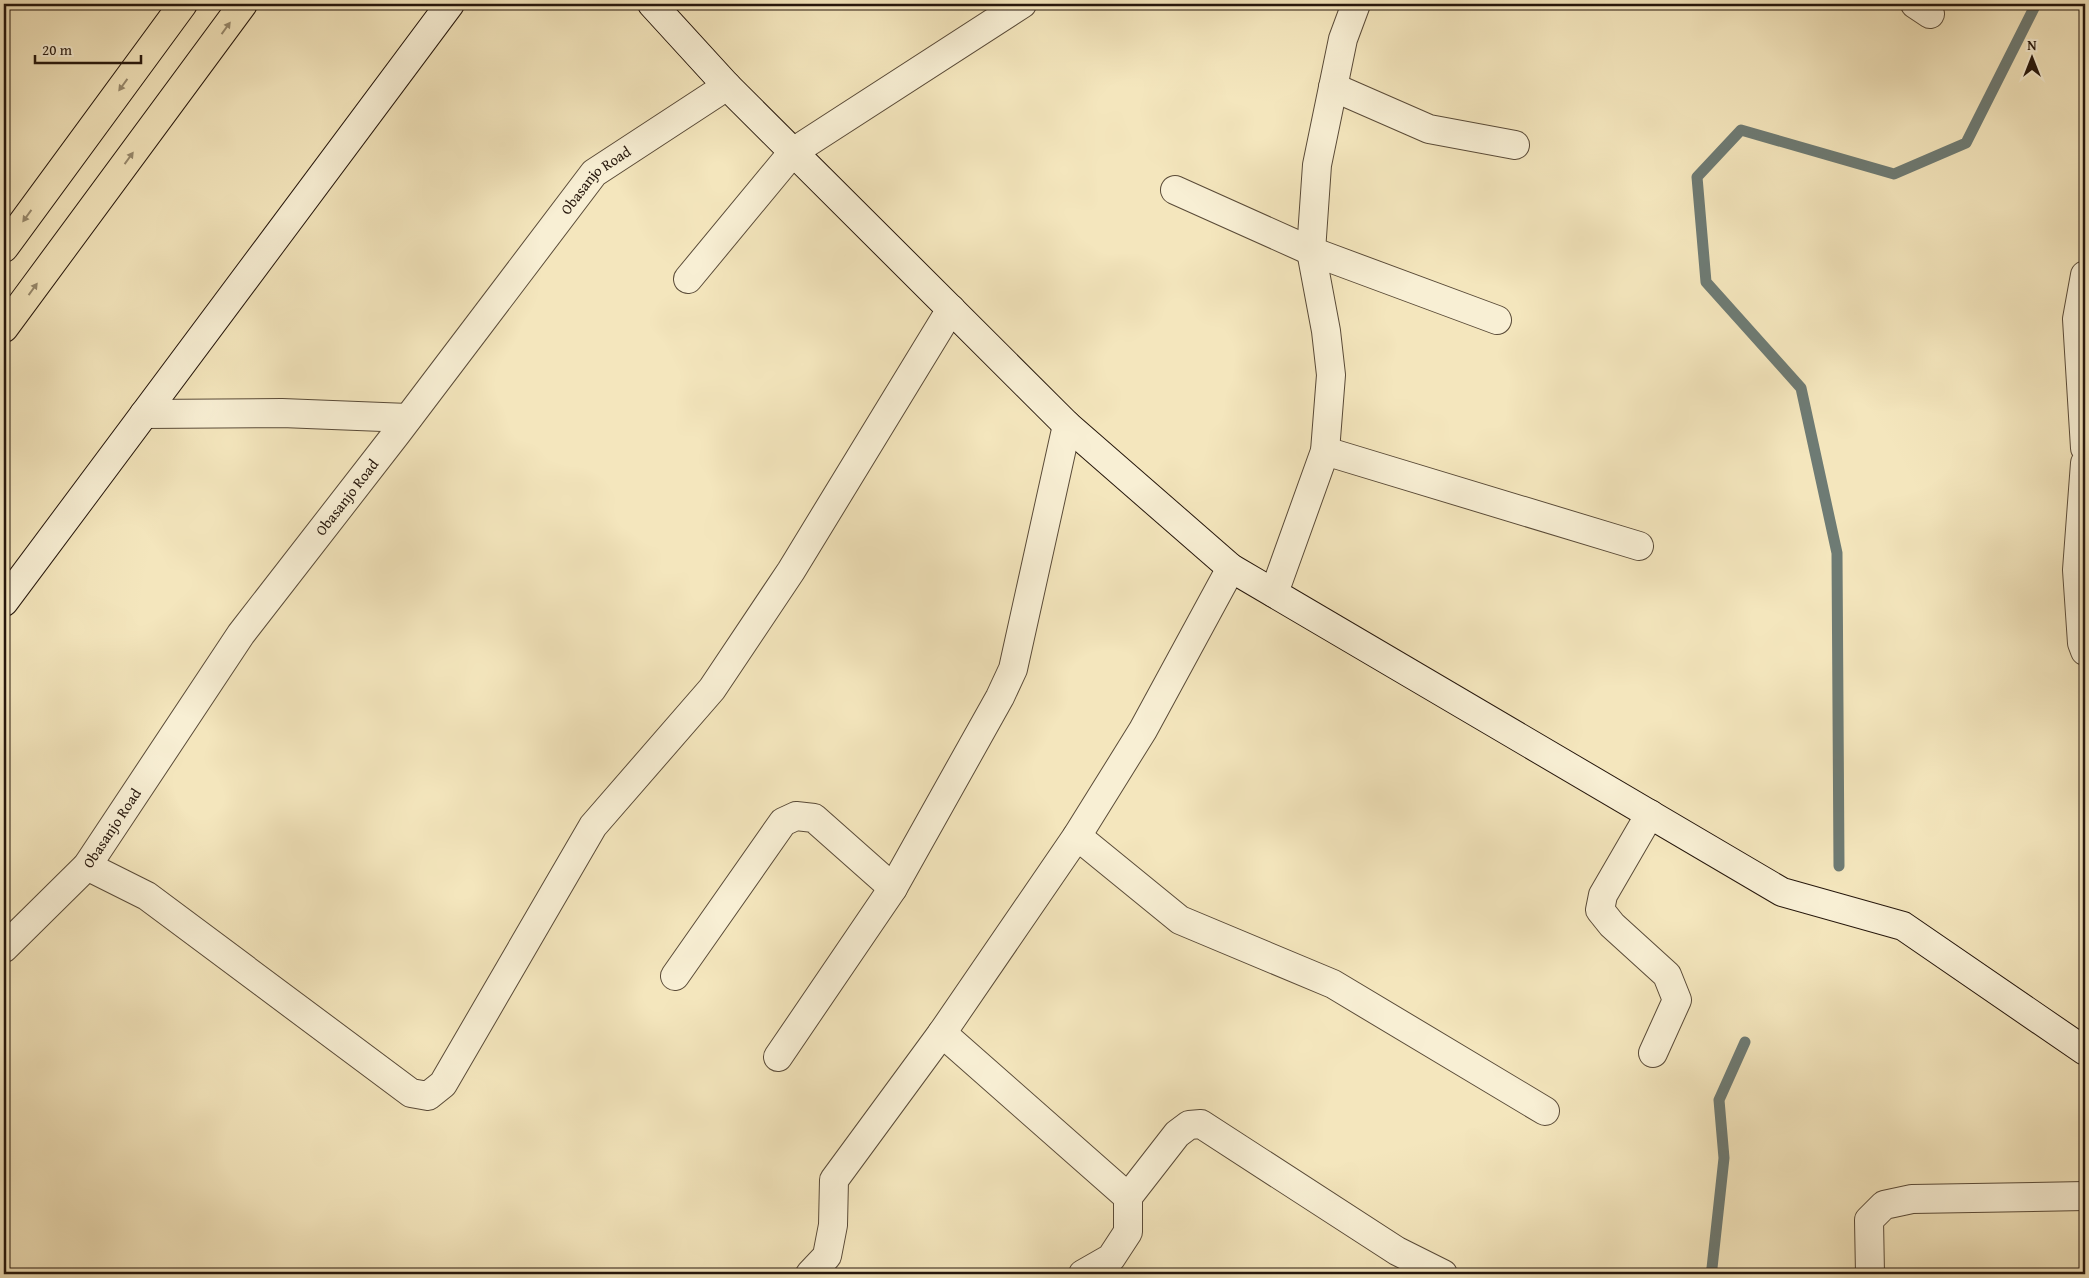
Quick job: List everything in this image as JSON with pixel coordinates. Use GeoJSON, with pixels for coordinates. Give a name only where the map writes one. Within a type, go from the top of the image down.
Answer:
{"type":"FeatureCollection","features":[{"type":"Feature","properties":{"kind":"main road"},"geometry":{"type":"LineString","coordinates":[[4,248],[183,4]]}},
{"type":"Feature","properties":{"kind":"main road"},"geometry":{"type":"LineString","coordinates":[[4,328],[243,4]]}},
{"type":"Feature","properties":{"kind":"street"},"geometry":{"type":"LineString","coordinates":[[4,602],[450,4]]}},
{"type":"Feature","properties":{"kind":"street"},"geometry":{"type":"LineString","coordinates":[[652,4],[727,86],[1067,425],[1231,568],[1782,892],[1903,926],[2085,1051]]}},
{"type":"Feature","properties":{"kind":"street"},"geometry":{"type":"LineString","coordinates":[[688,279],[793,152],[1022,4]]}},
{"type":"Feature","properties":{"kind":"street"},"geometry":{"type":"LineString","coordinates":[[1274,593],[1325,451],[1331,375],[1326,331],[1311,250],[1317,165],[1343,39],[1356,4]]}},
{"type":"Feature","properties":{"kind":"street","name":"Obasanjo Road"},"geometry":{"type":"LineString","coordinates":[[4,948],[86,866],[241,634],[594,173],[727,86]]}},
{"type":"Feature","properties":{"kind":"street"},"geometry":{"type":"LineString","coordinates":[[1333,87],[1429,130],[1515,145]]}},
{"type":"Feature","properties":{"kind":"street"},"geometry":{"type":"LineString","coordinates":[[1175,190],[1311,250],[1497,320]]}},
{"type":"Feature","properties":{"kind":"street"},"geometry":{"type":"LineString","coordinates":[[2085,275],[2077,319],[2085,448]]}},
{"type":"Feature","properties":{"kind":"street"},"geometry":{"type":"LineString","coordinates":[[86,866],[147,896],[411,1093],[428,1096],[443,1084],[593,826],[712,689],[791,571],[951,309]]}},
{"type":"Feature","properties":{"kind":"street"},"geometry":{"type":"LineString","coordinates":[[144,414],[282,413],[408,418]]}},
{"type":"Feature","properties":{"kind":"street"},"geometry":{"type":"LineString","coordinates":[[778,1057],[893,888],[1000,696],[1013,669],[1067,425]]}},
{"type":"Feature","properties":{"kind":"street"},"geometry":{"type":"LineString","coordinates":[[1325,451],[1639,546]]}},
{"type":"Feature","properties":{"kind":"street"},"geometry":{"type":"LineString","coordinates":[[2085,463],[2077,570],[2082,643],[2085,651]]}},
{"type":"Feature","properties":{"kind":"street"},"geometry":{"type":"LineString","coordinates":[[810,1274],[827,1256],[833,1225],[834,1180],[942,1033],[1077,836],[1143,730],[1231,568]]}},
{"type":"Feature","properties":{"kind":"street"},"geometry":{"type":"LineString","coordinates":[[1650,814],[1604,895],[1600,910],[1612,925],[1667,975],[1677,1000],[1653,1053]]}},
{"type":"Feature","properties":{"kind":"street"},"geometry":{"type":"LineString","coordinates":[[675,976],[782,822],[796,816],[814,818],[893,888]]}},
{"type":"Feature","properties":{"kind":"street"},"geometry":{"type":"LineString","coordinates":[[1077,836],[1180,920],[1333,984],[1544,1111]]}},
{"type":"Feature","properties":{"kind":"street"},"geometry":{"type":"LineString","coordinates":[[942,1033],[1128,1197]]}},
{"type":"Feature","properties":{"kind":"street"},"geometry":{"type":"LineString","coordinates":[[1083,1274],[1111,1258],[1128,1232],[1128,1197],[1177,1134],[1189,1125],[1201,1124],[1397,1251],[1443,1274]]}},
{"type":"Feature","properties":{"kind":"street"},"geometry":{"type":"LineString","coordinates":[[1870,1274],[1869,1220],[1884,1205],[1912,1199],[2085,1196]]}},
{"type":"Feature","properties":{"kind":"waterway"},"geometry":{"type":"LineString","coordinates":[[1839,866],[1837,553],[1801,388],[1706,282],[1697,177],[1741,130],[1894,174],[1966,143],[2036,4]]}},
{"type":"Feature","properties":{"kind":"waterway"},"geometry":{"type":"LineString","coordinates":[[1710,1274],[1724,1158],[1719,1100],[1745,1042]]}}]}
